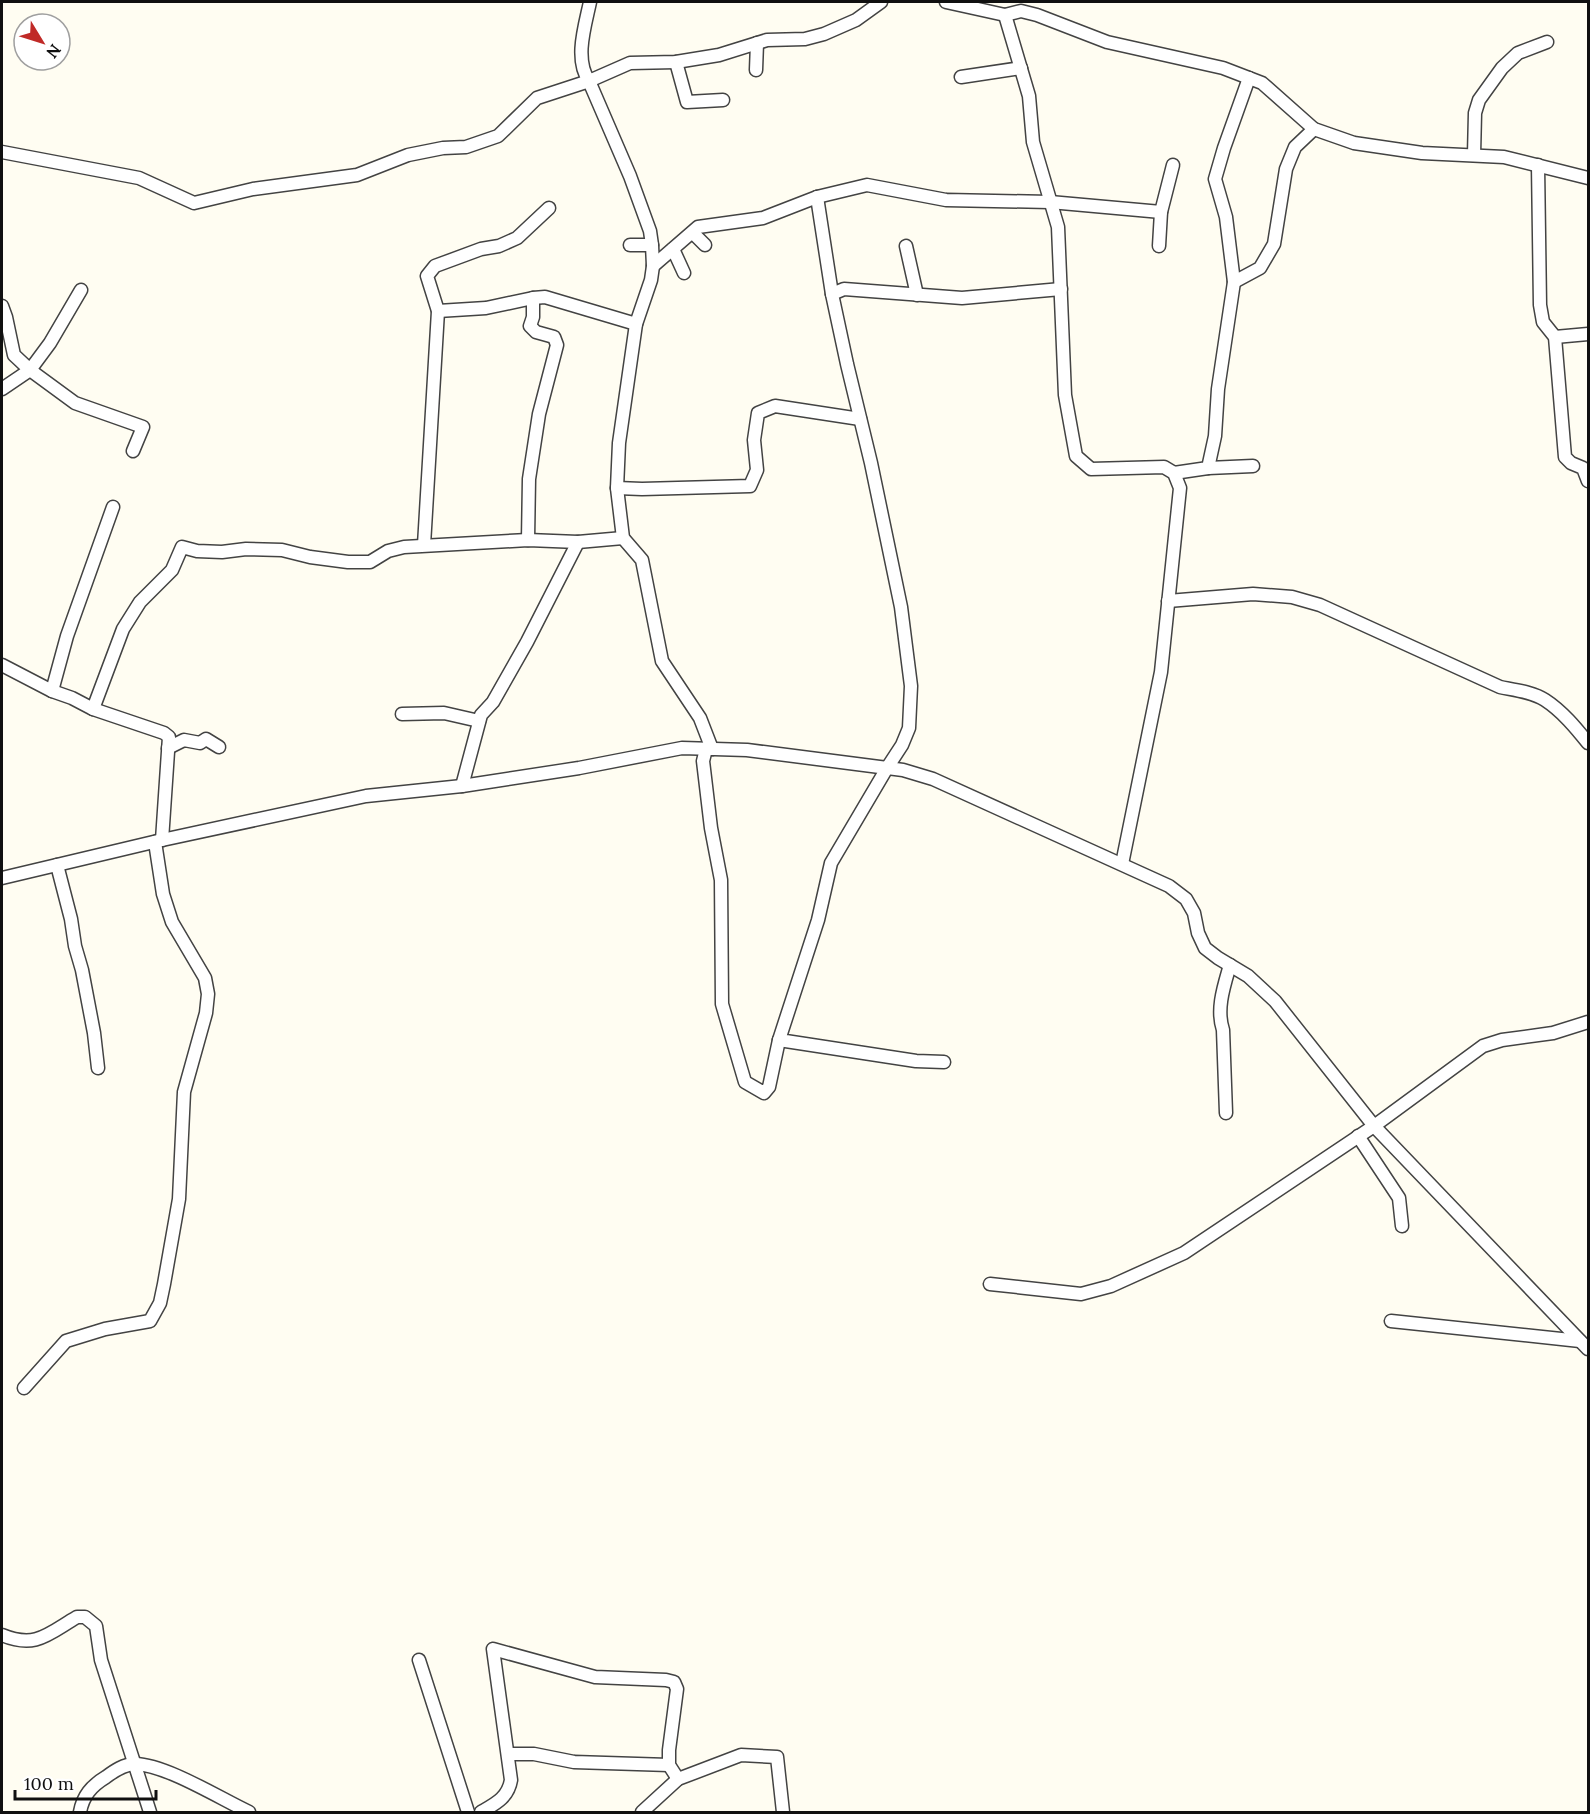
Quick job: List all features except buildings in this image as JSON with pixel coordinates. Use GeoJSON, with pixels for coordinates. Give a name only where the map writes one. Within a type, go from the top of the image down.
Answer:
{"type":"FeatureCollection","features":[{"type":"Feature","properties":{"kind":"street"},"geometry":{"type":"LineString","coordinates":[[590,2],[582,39],[582,72],[589,81],[630,176],[650,231],[652,245],[653,266],[645,302],[636,324],[619,443],[616,488],[623,538],[642,560],[662,661],[700,718],[709,749],[703,761],[711,828],[721,880],[722,1004],[745,1082],[764,1093],[769,1087],[779,1040],[818,920],[831,863],[902,745],[909,728],[911,686],[901,607],[832,294],[817,196]]}},
{"type":"Feature","properties":{"kind":"street"},"geometry":{"type":"LineString","coordinates":[[2,152],[139,178],[194,203],[253,189],[357,175],[408,155],[443,148],[466,147],[498,136],[537,98],[589,81],[630,63],[676,62],[719,55],[767,40],[805,39],[824,34],[856,20],[881,2]]}},
{"type":"Feature","properties":{"kind":"street"},"geometry":{"type":"LineString","coordinates":[[946,2],[971,5],[1005,15],[1021,11],[1107,42],[1223,68],[1262,82],[1314,129],[1354,143],[1422,153],[1504,157],[1588,178]]}},
{"type":"Feature","properties":{"kind":"street"},"geometry":{"type":"LineString","coordinates":[[1005,15],[1029,96],[1033,142],[1058,227],[1065,395],[1076,456],[1091,469],[1164,466],[1174,473],[1180,488],[1161,672],[1122,864]]}},
{"type":"Feature","properties":{"kind":"street"},"geometry":{"type":"LineString","coordinates":[[1098,51],[1107,42]]}},
{"type":"Feature","properties":{"kind":"street"},"geometry":{"type":"LineString","coordinates":[[1474,155],[1475,113],[1479,100],[1502,68],[1518,53],[1547,42]]}},
{"type":"Feature","properties":{"kind":"street"},"geometry":{"type":"LineString","coordinates":[[756,70],[757,43]]}},
{"type":"Feature","properties":{"kind":"street"},"geometry":{"type":"LineString","coordinates":[[676,62],[687,102],[723,100]]}},
{"type":"Feature","properties":{"kind":"street"},"geometry":{"type":"LineString","coordinates":[[961,77],[1021,68]]}},
{"type":"Feature","properties":{"kind":"street"},"geometry":{"type":"LineString","coordinates":[[1208,468],[1215,436],[1218,389],[1234,282],[1226,217],[1215,179],[1249,78]]}},
{"type":"Feature","properties":{"kind":"street"},"geometry":{"type":"LineString","coordinates":[[1234,282],[1260,268],[1274,244],[1286,169],[1295,147],[1314,129]]}},
{"type":"Feature","properties":{"kind":"street"},"geometry":{"type":"LineString","coordinates":[[1159,246],[1161,212],[1173,165]]}},
{"type":"Feature","properties":{"kind":"street"},"geometry":{"type":"LineString","coordinates":[[1538,165],[1540,305],[1543,322],[1555,337],[1565,457],[1571,463],[1583,468],[1588,482]]}},
{"type":"Feature","properties":{"kind":"street"},"geometry":{"type":"LineString","coordinates":[[653,266],[699,227],[763,218],[817,196],[867,185],[946,200],[1050,202],[1161,212]]}},
{"type":"Feature","properties":{"kind":"street"},"geometry":{"type":"LineString","coordinates":[[424,545],[438,311],[426,276],[435,266],[517,238],[549,208]]}},
{"type":"Feature","properties":{"kind":"street"},"geometry":{"type":"LineString","coordinates":[[693,233],[705,245]]}},
{"type":"Feature","properties":{"kind":"street"},"geometry":{"type":"LineString","coordinates":[[630,245],[652,245]]}},
{"type":"Feature","properties":{"kind":"street"},"geometry":{"type":"LineString","coordinates":[[906,246],[917,295]]}},
{"type":"Feature","properties":{"kind":"street"},"geometry":{"type":"LineString","coordinates":[[673,249],[684,273]]}},
{"type":"Feature","properties":{"kind":"street"},"geometry":{"type":"LineString","coordinates":[[832,294],[844,289],[962,298],[1061,289]]}},
{"type":"Feature","properties":{"kind":"street"},"geometry":{"type":"LineString","coordinates":[[2,389],[30,370],[50,343],[81,290]]}},
{"type":"Feature","properties":{"kind":"street"},"geometry":{"type":"LineString","coordinates":[[438,311],[486,308],[545,297],[636,324]]}},
{"type":"Feature","properties":{"kind":"street"},"geometry":{"type":"LineString","coordinates":[[528,540],[529,479],[539,414],[557,345],[554,337],[536,332],[530,326],[533,317],[533,298]]}},
{"type":"Feature","properties":{"kind":"street"},"geometry":{"type":"LineString","coordinates":[[2,306],[14,355],[30,370],[75,403],[143,427],[133,451]]}},
{"type":"Feature","properties":{"kind":"street"},"geometry":{"type":"LineString","coordinates":[[1555,337],[1588,334]]}},
{"type":"Feature","properties":{"kind":"street"},"geometry":{"type":"LineString","coordinates":[[616,488],[750,486],[757,470],[754,440],[758,413],[776,406],[860,419]]}},
{"type":"Feature","properties":{"kind":"street"},"geometry":{"type":"LineString","coordinates":[[1174,473],[1208,468],[1253,466]]}},
{"type":"Feature","properties":{"kind":"street"},"geometry":{"type":"LineString","coordinates":[[52,691],[67,636],[113,507]]}},
{"type":"Feature","properties":{"kind":"street"},"geometry":{"type":"LineString","coordinates":[[93,710],[123,630],[140,602],[172,570],[182,547],[196,551],[222,552],[246,549],[282,550],[348,562],[370,562],[388,551],[424,545],[528,540],[578,542],[623,538]]}},
{"type":"Feature","properties":{"kind":"street"},"geometry":{"type":"LineString","coordinates":[[462,786],[481,715],[493,702],[527,642],[578,542]]}},
{"type":"Feature","properties":{"kind":"street"},"geometry":{"type":"LineString","coordinates":[[1168,601],[1253,594],[1292,597],[1320,605],[1500,687],[1545,699],[1569,720],[1588,743]]}},
{"type":"Feature","properties":{"kind":"street"},"geometry":{"type":"LineString","coordinates":[[2,665],[93,710],[164,733],[169,737],[158,841],[163,894],[172,922],[205,978],[208,994],[206,1014],[184,1092],[179,1200],[160,1303],[150,1321],[105,1329],[66,1341],[24,1388]]}},
{"type":"Feature","properties":{"kind":"street"},"geometry":{"type":"LineString","coordinates":[[402,714],[444,713],[479,721]]}},
{"type":"Feature","properties":{"kind":"street"},"geometry":{"type":"LineString","coordinates":[[168,748],[184,740],[200,742],[206,739],[219,747]]}},
{"type":"Feature","properties":{"kind":"street"},"geometry":{"type":"LineString","coordinates":[[2,878],[158,841],[366,796],[462,786],[579,768],[682,748],[747,750],[903,770],[933,779],[1122,864],[1169,886],[1185,899],[1194,913],[1198,933],[1205,948],[1248,976],[1275,1001],[1374,1125],[1584,1345]]}},
{"type":"Feature","properties":{"kind":"street"},"geometry":{"type":"LineString","coordinates":[[57,865],[82,970],[94,1032],[98,1068]]}},
{"type":"Feature","properties":{"kind":"street"},"geometry":{"type":"LineString","coordinates":[[1226,1113],[1221,995],[1230,965]]}},
{"type":"Feature","properties":{"kind":"street"},"geometry":{"type":"LineString","coordinates":[[990,1284],[1082,1294],[1111,1286],[1184,1253],[1374,1125],[1483,1046],[1502,1040],[1553,1033],[1588,1022]]}},
{"type":"Feature","properties":{"kind":"street"},"geometry":{"type":"LineString","coordinates":[[779,1040],[916,1061],[944,1062]]}},
{"type":"Feature","properties":{"kind":"street"},"geometry":{"type":"LineString","coordinates":[[1358,1136],[1399,1198],[1402,1226]]}},
{"type":"Feature","properties":{"kind":"street"},"geometry":{"type":"LineString","coordinates":[[1391,1321],[1584,1345]]}},
{"type":"Feature","properties":{"kind":"street"},"geometry":{"type":"LineString","coordinates":[[2,1635],[20,1641],[39,1640],[77,1617],[85,1617],[96,1626],[101,1660],[150,1812]]}},
{"type":"Feature","properties":{"kind":"street"},"geometry":{"type":"LineString","coordinates":[[481,1812],[499,1801],[510,1788],[511,1780],[493,1649],[595,1677],[674,1682],[677,1689],[669,1765],[678,1779]]}},
{"type":"Feature","properties":{"kind":"street"},"geometry":{"type":"LineString","coordinates":[[418,1660],[468,1812]]}},
{"type":"Feature","properties":{"kind":"street"},"geometry":{"type":"LineString","coordinates":[[508,1754],[534,1754],[574,1762],[669,1765]]}},
{"type":"Feature","properties":{"kind":"street"},"geometry":{"type":"LineString","coordinates":[[642,1812],[678,1779],[741,1755],[777,1756],[783,1812]]}},
{"type":"Feature","properties":{"kind":"street"},"geometry":{"type":"LineString","coordinates":[[80,1812],[86,1793],[98,1781],[120,1767],[134,1764],[162,1769],[249,1812]]}}]}
